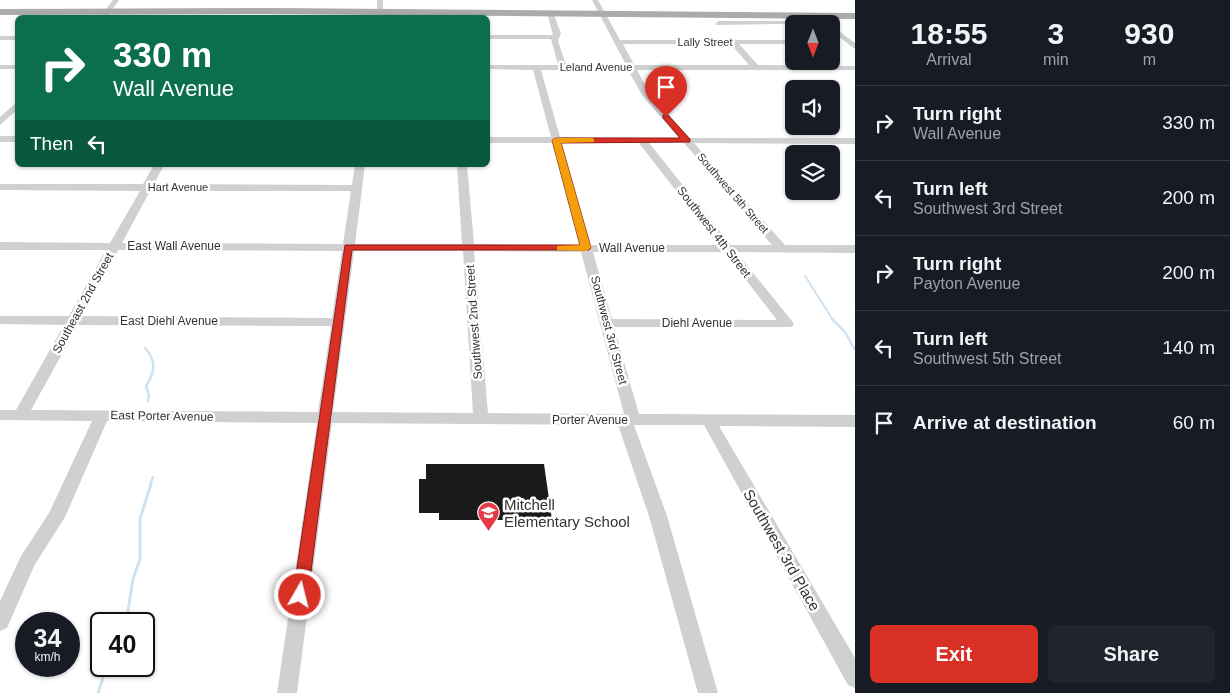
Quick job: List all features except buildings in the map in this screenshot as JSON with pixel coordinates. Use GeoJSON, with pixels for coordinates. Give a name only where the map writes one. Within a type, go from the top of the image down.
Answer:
{"type":"FeatureCollection","features":[{"type":"Feature","properties":{"kind":"main road"},"geometry":{"type":"LineString","coordinates":[[0,12],[104,15],[240,15],[264,12],[380,14],[486,12],[855,14]]}},
{"type":"Feature","properties":{"kind":"street"},"geometry":{"type":"LineString","coordinates":[[104,15],[116,0]]}},
{"type":"Feature","properties":{"kind":"street"},"geometry":{"type":"LineString","coordinates":[[380,0],[380,14]]}},
{"type":"Feature","properties":{"kind":"street"},"geometry":{"type":"LineString","coordinates":[[595,0],[602,13]]}},
{"type":"Feature","properties":{"kind":"street"},"geometry":{"type":"LineString","coordinates":[[550,13],[557,33],[554,41],[563,67]]}},
{"type":"Feature","properties":{"kind":"street","name":"Southwest 5th Street"},"geometry":{"type":"LineString","coordinates":[[602,13],[645,93],[782,248]]}},
{"type":"Feature","properties":{"kind":"street"},"geometry":{"type":"LineString","coordinates":[[710,14],[756,68]]}},
{"type":"Feature","properties":{"kind":"street"},"geometry":{"type":"LineString","coordinates":[[718,23],[785,23]]}},
{"type":"Feature","properties":{"kind":"street"},"geometry":{"type":"LineString","coordinates":[[840,34],[853,44]]}},
{"type":"Feature","properties":{"kind":"street"},"geometry":{"type":"LineString","coordinates":[[490,37],[555,37]]}},
{"type":"Feature","properties":{"kind":"street"},"geometry":{"type":"LineString","coordinates":[[0,38],[15,38]]}},
{"type":"Feature","properties":{"kind":"street","name":"Lally Street"},"geometry":{"type":"LineString","coordinates":[[617,42],[785,42]]}},
{"type":"Feature","properties":{"kind":"street"},"geometry":{"type":"LineString","coordinates":[[840,43],[853,44]]}},
{"type":"Feature","properties":{"kind":"street"},"geometry":{"type":"LineString","coordinates":[[0,67],[15,67]]}},
{"type":"Feature","properties":{"kind":"street","name":"Leland Avenue"},"geometry":{"type":"LineString","coordinates":[[490,67],[855,68]]}},
{"type":"Feature","properties":{"kind":"street","name":"Southwest 3rd Street"},"geometry":{"type":"LineString","coordinates":[[536,67],[607,323],[629,420],[708,693]]}},
{"type":"Feature","properties":{"kind":"street"},"geometry":{"type":"LineString","coordinates":[[0,122],[15,107]]}},
{"type":"Feature","properties":{"kind":"street"},"geometry":{"type":"LineString","coordinates":[[0,139],[15,139]]}},
{"type":"Feature","properties":{"kind":"street"},"geometry":{"type":"LineString","coordinates":[[490,140],[855,141]]}},
{"type":"Feature","properties":{"kind":"street","name":"Southwest 4th Street"},"geometry":{"type":"LineString","coordinates":[[642,141],[786,324]]}},
{"type":"Feature","properties":{"kind":"street","name":"Southeast 2nd Street"},"geometry":{"type":"LineString","coordinates":[[21,415],[158,167]]}},
{"type":"Feature","properties":{"kind":"street"},"geometry":{"type":"LineString","coordinates":[[287,693],[360,167]]}},
{"type":"Feature","properties":{"kind":"street","name":"Southwest 2nd Street"},"geometry":{"type":"LineString","coordinates":[[462,167],[481,420]]}},
{"type":"Feature","properties":{"kind":"street","name":"Hart Avenue"},"geometry":{"type":"LineString","coordinates":[[0,187],[357,188]]}},
{"type":"Feature","properties":{"kind":"street","name":"East Wall Avenue"},"geometry":{"type":"LineString","coordinates":[[0,246],[348,247]]}},
{"type":"Feature","properties":{"kind":"street","name":"Wall Avenue"},"geometry":{"type":"LineString","coordinates":[[348,247],[855,249]]}},
{"type":"Feature","properties":{"kind":"street","name":"East Diehl Avenue"},"geometry":{"type":"LineString","coordinates":[[0,320],[338,322]]}},
{"type":"Feature","properties":{"kind":"street","name":"Diehl Avenue"},"geometry":{"type":"LineString","coordinates":[[607,323],[786,324]]}},
{"type":"Feature","properties":{"kind":"street","name":"East Porter Avenue"},"geometry":{"type":"LineString","coordinates":[[0,415],[324,419]]}},
{"type":"Feature","properties":{"kind":"street"},"geometry":{"type":"LineString","coordinates":[[0,622],[27,562],[56,518],[102,416]]}},
{"type":"Feature","properties":{"kind":"street","name":"Porter Avenue"},"geometry":{"type":"LineString","coordinates":[[324,419],[855,421]]}},
{"type":"Feature","properties":{"kind":"street","name":"Southwest 3rd Place"},"geometry":{"type":"LineString","coordinates":[[709,421],[855,678]]}},
{"type":"Feature","properties":{"kind":"waterway"},"geometry":{"type":"LineString","coordinates":[[805,276],[833,320]]}},
{"type":"Feature","properties":{"kind":"waterway"},"geometry":{"type":"LineString","coordinates":[[833,320],[845,332],[855,350]]}},
{"type":"Feature","properties":{"kind":"waterway"},"geometry":{"type":"LineString","coordinates":[[145,348],[153,362],[153,371],[146,386],[149,395],[148,401]]}},
{"type":"Feature","properties":{"kind":"waterway"},"geometry":{"type":"LineString","coordinates":[[150,485],[153,477]]}},
{"type":"Feature","properties":{"kind":"waterway"},"geometry":{"type":"LineString","coordinates":[[128,612],[133,579],[140,559],[140,519],[151,484]]}},
{"type":"Feature","properties":{"kind":"waterway"},"geometry":{"type":"LineString","coordinates":[[98,693],[103,677]]}},
{"type":"Feature","properties":{"kind":"slow traffic"},"geometry":{"type":"LineString","coordinates":[[560,248],[586,248],[556,140],[592,141]]}},
{"type":"Feature","properties":{"kind":"place","name":"Mitchell Elementary School"},"geometry":{"type":"Point","coordinates":[488,532]}},
{"type":"Feature","properties":{"kind":"route"},"geometry":{"type":"LineString","coordinates":[[300,595],[348,247],[586,248],[556,140],[687,141],[666,117]]}}]}
